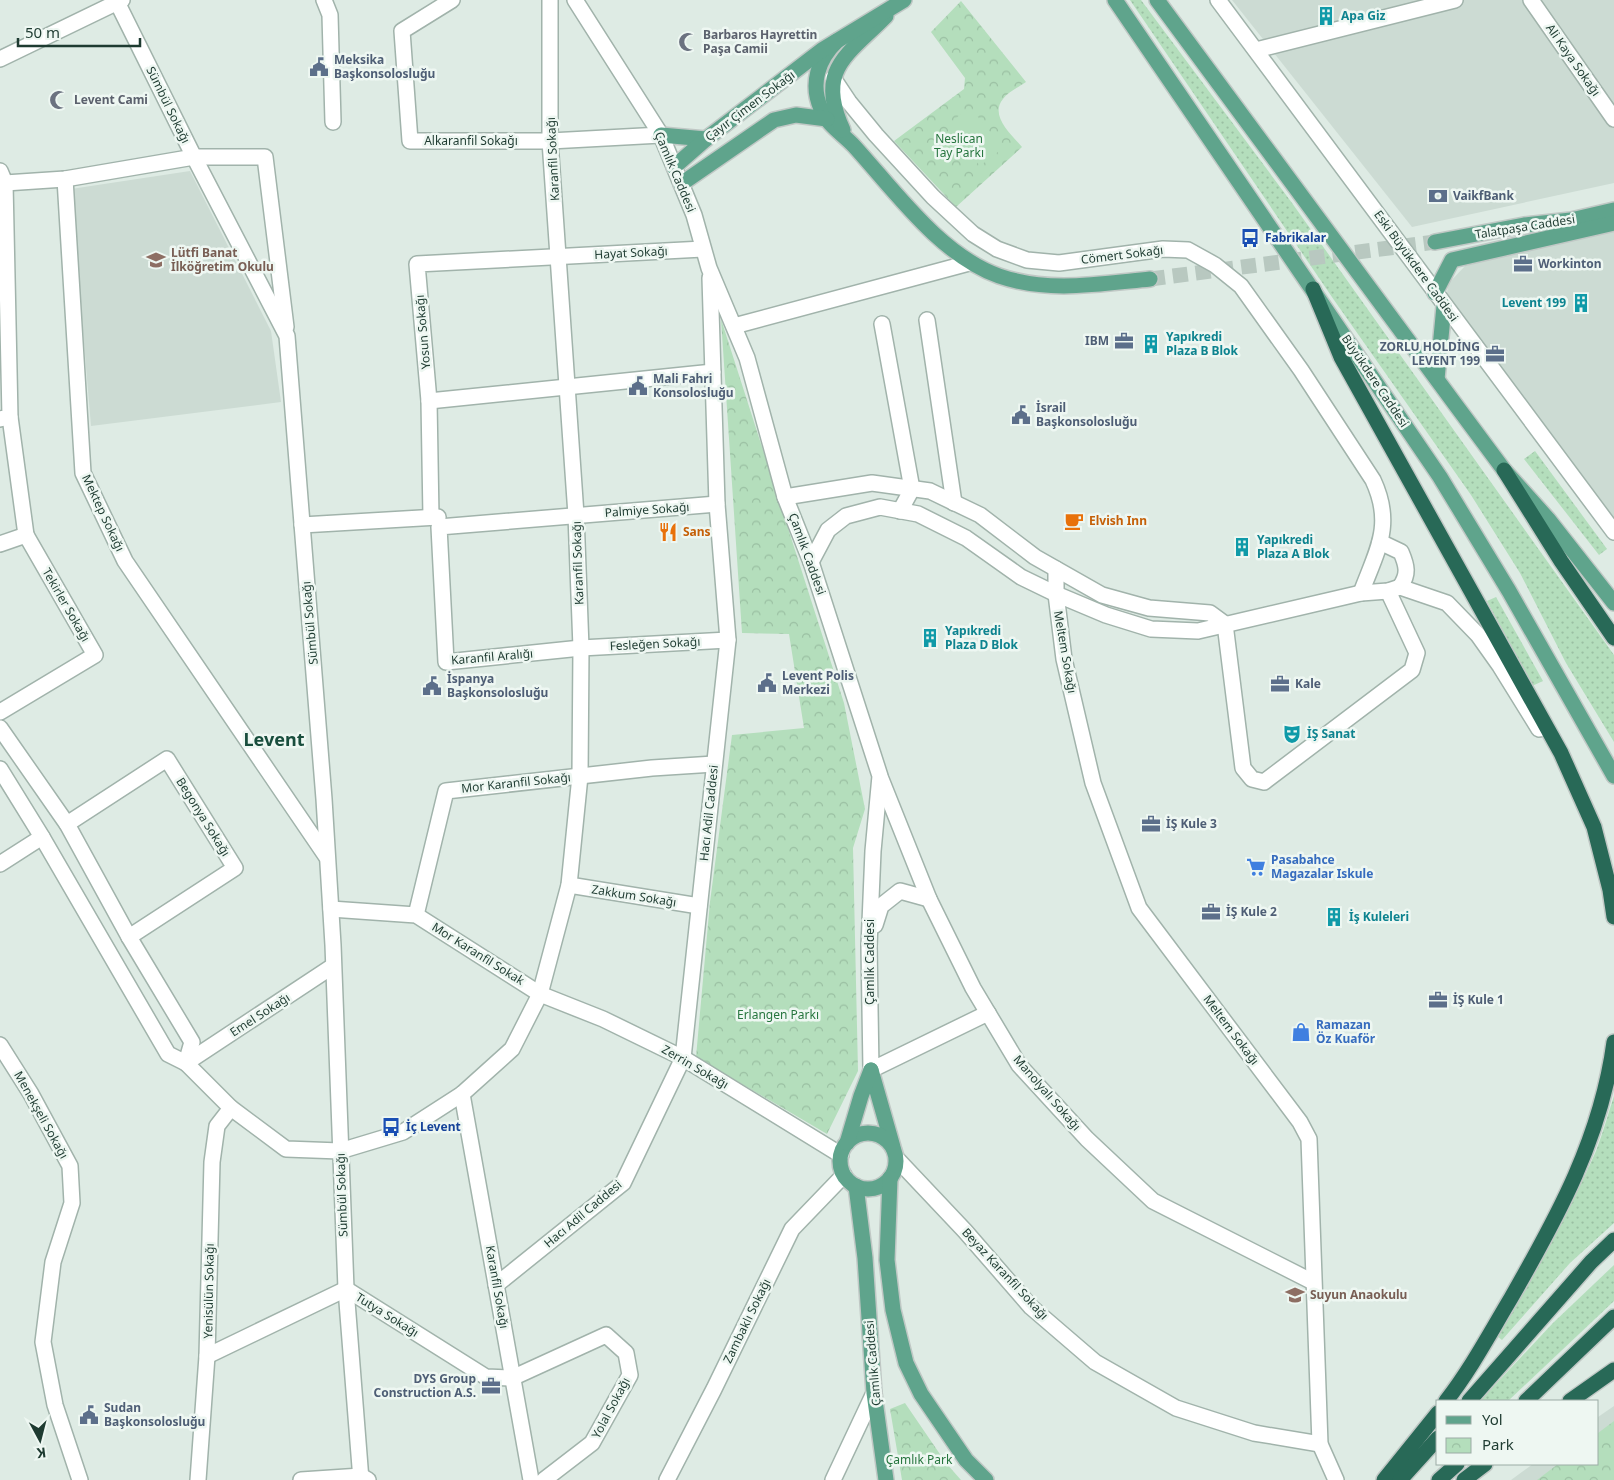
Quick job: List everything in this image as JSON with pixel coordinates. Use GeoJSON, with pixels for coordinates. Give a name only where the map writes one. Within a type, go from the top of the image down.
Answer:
{"type":"FeatureCollection","features":[{"type":"Feature","properties":{"kind":"highway"},"geometry":{"type":"LineString","coordinates":[[1313,289],[1342,357],[1562,753],[1594,827],[1610,890],[1614,917]]}},
{"type":"Feature","properties":{"kind":"highway"},"geometry":{"type":"LineString","coordinates":[[1504,470],[1561,561],[1614,638]]}},
{"type":"Feature","properties":{"kind":"highway"},"geometry":{"type":"LineString","coordinates":[[1594,827],[1609,850],[1614,864]]}},
{"type":"Feature","properties":{"kind":"highway"},"geometry":{"type":"LineString","coordinates":[[1447,1400],[1502,1312],[1564,1203],[1595,1126],[1614,1042]]}},
{"type":"Feature","properties":{"kind":"highway"},"geometry":{"type":"LineString","coordinates":[[1471,1400],[1591,1262],[1614,1240]]}},
{"type":"Feature","properties":{"kind":"highway"},"geometry":{"type":"LineString","coordinates":[[1527,1400],[1614,1317]]}},
{"type":"Feature","properties":{"kind":"highway"},"geometry":{"type":"LineString","coordinates":[[1571,1400],[1614,1370]]}},
{"type":"Feature","properties":{"kind":"highway"},"geometry":{"type":"LineString","coordinates":[[1384,1480],[1436,1415]]}},
{"type":"Feature","properties":{"kind":"highway"},"geometry":{"type":"LineString","coordinates":[[1400,1480],[1436,1440]]}},
{"type":"Feature","properties":{"kind":"highway"},"geometry":{"type":"LineString","coordinates":[[1440,1480],[1456,1465]]}},
{"type":"Feature","properties":{"kind":"highway"},"geometry":{"type":"LineString","coordinates":[[1464,1480],[1484,1465]]}},
{"type":"Feature","properties":{"kind":"main road","name":"Büyükdere Caddesi"},"geometry":{"type":"LineString","coordinates":[[1115,0],[1440,477],[1509,591],[1614,776]]}},
{"type":"Feature","properties":{"kind":"main road"},"geometry":{"type":"LineString","coordinates":[[1157,0],[1504,470],[1548,519],[1614,603]]}},
{"type":"Feature","properties":{"kind":"main road"},"geometry":{"type":"LineString","coordinates":[[851,142],[836,114],[833,97],[834,78],[839,64],[849,50],[899,4]]}},
{"type":"Feature","properties":{"kind":"main road","name":"Çayır Çimen Sokağı"},"geometry":{"type":"LineString","coordinates":[[674,167],[706,139],[822,50],[865,22],[899,4]]}},
{"type":"Feature","properties":{"kind":"main road"},"geometry":{"type":"LineString","coordinates":[[837,41],[825,52],[816,79],[821,109],[827,118],[941,240],[970,263],[999,276],[1028,284],[1049,286],[1150,279]]}},
{"type":"Feature","properties":{"kind":"main road"},"geometry":{"type":"LineString","coordinates":[[681,184],[774,120],[796,115],[827,118]]}},
{"type":"Feature","properties":{"kind":"main road"},"geometry":{"type":"LineString","coordinates":[[661,135],[706,139]]}},
{"type":"Feature","properties":{"kind":"main road"},"geometry":{"type":"LineString","coordinates":[[1524,225],[1566,211],[1614,200]]}},
{"type":"Feature","properties":{"kind":"main road","name":"Talatpaşa Caddesi"},"geometry":{"type":"LineString","coordinates":[[1435,242],[1524,225],[1571,220],[1614,210]]}},
{"type":"Feature","properties":{"kind":"main road"},"geometry":{"type":"LineString","coordinates":[[1435,293],[1452,260],[1614,223]]}},
{"type":"Feature","properties":{"kind":"main road"},"geometry":{"type":"LineString","coordinates":[[1437,379],[1444,306]]}},
{"type":"Feature","properties":{"kind":"main road"},"geometry":{"type":"LineString","coordinates":[[871,1070],[895,1153],[894,1172],[885,1183],[871,1188],[856,1186],[844,1175],[844,1149],[854,1137],[872,1133],[888,1141],[895,1153]]}},
{"type":"Feature","properties":{"kind":"main road","name":"Çamlık Caddesi"},"geometry":{"type":"LineString","coordinates":[[844,1149],[871,1070]]}},
{"type":"Feature","properties":{"kind":"main road","name":"Çamlık Caddesi"},"geometry":{"type":"LineString","coordinates":[[890,1178],[888,1260],[893,1310],[906,1363],[921,1394],[966,1460],[986,1480]]}},
{"type":"Feature","properties":{"kind":"main road","name":"Çamlık Caddesi"},"geometry":{"type":"LineString","coordinates":[[856,1186],[865,1258],[874,1393],[886,1480]]}},
{"type":"Feature","properties":{"kind":"street"},"geometry":{"type":"LineString","coordinates":[[324,0],[330,15],[333,122]]}},
{"type":"Feature","properties":{"kind":"street","name":"Alkaranfil Sokağı"},"geometry":{"type":"LineString","coordinates":[[452,0],[402,31],[410,140],[550,142]]}},
{"type":"Feature","properties":{"kind":"street","name":"Karanfil Sokağı"},"geometry":{"type":"LineString","coordinates":[[0,769],[42,837],[168,1054],[186,1063],[231,1108],[286,1149],[340,1151],[403,1132],[462,1094],[512,1049],[540,994],[569,885],[580,776],[581,648],[576,515],[550,142],[550,0]]}},
{"type":"Feature","properties":{"kind":"street","name":"Çamlık Caddesi"},"geometry":{"type":"LineString","coordinates":[[575,0],[661,135],[694,215],[710,268],[747,358],[785,497],[812,562],[880,776],[873,851],[869,946],[871,1070]]}},
{"type":"Feature","properties":{"kind":"street","name":"Eski Büyükdere Caddesi"},"geometry":{"type":"LineString","coordinates":[[1218,0],[1614,532]]}},
{"type":"Feature","properties":{"kind":"street"},"geometry":{"type":"LineString","coordinates":[[1256,50],[1455,0]]}},
{"type":"Feature","properties":{"kind":"street","name":"Ali Kaya Sokağı"},"geometry":{"type":"LineString","coordinates":[[1531,0],[1614,119]]}},
{"type":"Feature","properties":{"kind":"street"},"geometry":{"type":"LineString","coordinates":[[0,59],[118,1]]}},
{"type":"Feature","properties":{"kind":"street","name":"Sümbül Sokağı"},"geometry":{"type":"LineString","coordinates":[[118,1],[194,157],[287,336]]}},
{"type":"Feature","properties":{"kind":"street","name":"Cömert Sokağı"},"geometry":{"type":"LineString","coordinates":[[834,78],[849,102],[876,135],[933,197],[973,234],[997,249],[1028,260],[1059,263],[1164,249],[1188,250],[1215,265],[1241,286],[1301,370],[1373,480],[1381,496],[1384,513],[1383,532],[1361,593]]}},
{"type":"Feature","properties":{"kind":"street"},"geometry":{"type":"LineString","coordinates":[[550,142],[661,135]]}},
{"type":"Feature","properties":{"kind":"street"},"geometry":{"type":"LineString","coordinates":[[0,544],[26,535],[5,418],[2,177],[65,179],[194,157]]}},
{"type":"Feature","properties":{"kind":"street","name":"Sümbül Sokağı"},"geometry":{"type":"LineString","coordinates":[[194,157],[266,157],[287,336],[331,910],[346,1289],[364,1479]]}},
{"type":"Feature","properties":{"kind":"street","name":"Mektep Sokağı"},"geometry":{"type":"LineString","coordinates":[[65,179],[83,473],[125,560],[327,857]]}},
{"type":"Feature","properties":{"kind":"street","name":"Hayat Sokağı"},"geometry":{"type":"LineString","coordinates":[[559,257],[703,249]]}},
{"type":"Feature","properties":{"kind":"street","name":"Yosun Sokağı"},"geometry":{"type":"LineString","coordinates":[[429,401],[417,264],[559,257]]}},
{"type":"Feature","properties":{"kind":"street"},"geometry":{"type":"LineString","coordinates":[[734,326],[970,263]]}},
{"type":"Feature","properties":{"kind":"street","name":"Hacı Adil Caddesi"},"geometry":{"type":"LineString","coordinates":[[496,1285],[623,1183],[683,1058],[728,640],[717,504],[710,268]]}},
{"type":"Feature","properties":{"kind":"street"},"geometry":{"type":"LineString","coordinates":[[927,320],[954,503]]}},
{"type":"Feature","properties":{"kind":"street"},"geometry":{"type":"LineString","coordinates":[[882,324],[912,489],[900,511]]}},
{"type":"Feature","properties":{"kind":"street"},"geometry":{"type":"LineString","coordinates":[[435,522],[429,401],[713,372]]}},
{"type":"Feature","properties":{"kind":"street"},"geometry":{"type":"LineString","coordinates":[[785,497],[872,483],[930,491],[980,514],[1035,557],[1102,595],[1149,608],[1210,613],[1225,624],[1243,768],[1252,779],[1264,782],[1412,670],[1417,653],[1394,589]]}},
{"type":"Feature","properties":{"kind":"street","name":"Palmiye Sokağı"},"geometry":{"type":"LineString","coordinates":[[576,515],[717,504]]}},
{"type":"Feature","properties":{"kind":"street"},"geometry":{"type":"LineString","coordinates":[[812,562],[828,530],[846,516],[880,507],[918,514],[966,538],[1021,577],[1106,615],[1151,629],[1198,631],[1361,593],[1394,589],[1447,603],[1478,635],[1514,686],[1579,790]]}},
{"type":"Feature","properties":{"kind":"street"},"geometry":{"type":"LineString","coordinates":[[302,525],[435,522],[576,515]]}},
{"type":"Feature","properties":{"kind":"street","name":"Karanfil Aralığı"},"geometry":{"type":"LineString","coordinates":[[435,522],[446,662],[581,648]]}},
{"type":"Feature","properties":{"kind":"street","name":"Tekirler Sokağı"},"geometry":{"type":"LineString","coordinates":[[0,712],[94,655],[26,535]]}},
{"type":"Feature","properties":{"kind":"street"},"geometry":{"type":"LineString","coordinates":[[1380,542],[1401,552],[1407,565],[1407,577],[1394,589]]}},
{"type":"Feature","properties":{"kind":"street","name":"Meltem Sokağı"},"geometry":{"type":"LineString","coordinates":[[1056,569],[1056,594],[1064,659],[1093,783],[1139,908],[1300,1122],[1309,1139],[1320,1444],[1335,1480]]}},
{"type":"Feature","properties":{"kind":"street","name":"Fesleğen Sokağı"},"geometry":{"type":"LineString","coordinates":[[581,648],[728,640]]}},
{"type":"Feature","properties":{"kind":"street"},"geometry":{"type":"LineString","coordinates":[[0,728],[67,824],[129,937],[192,1042],[186,1063]]}},
{"type":"Feature","properties":{"kind":"street","name":"Begonya Sokağı"},"geometry":{"type":"LineString","coordinates":[[67,824],[167,760],[235,868],[129,937]]}},
{"type":"Feature","properties":{"kind":"street","name":"Mor Karanfil Sokağı"},"geometry":{"type":"LineString","coordinates":[[416,915],[446,791],[652,768],[714,764]]}},
{"type":"Feature","properties":{"kind":"street","name":"Manolyalı Sokağı"},"geometry":{"type":"LineString","coordinates":[[880,776],[929,899],[973,988],[1019,1065],[1087,1140],[1153,1201],[1313,1282]]}},
{"type":"Feature","properties":{"kind":"street"},"geometry":{"type":"LineString","coordinates":[[0,864],[42,837]]}},
{"type":"Feature","properties":{"kind":"street","name":"Zakkum Sokağı"},"geometry":{"type":"LineString","coordinates":[[569,885],[699,906]]}},
{"type":"Feature","properties":{"kind":"street"},"geometry":{"type":"LineString","coordinates":[[869,946],[881,906],[900,891],[929,899]]}},
{"type":"Feature","properties":{"kind":"street"},"geometry":{"type":"LineString","coordinates":[[331,910],[416,915]]}},
{"type":"Feature","properties":{"kind":"street","name":"Mor Karanfil Sokak"},"geometry":{"type":"LineString","coordinates":[[416,915],[540,994]]}},
{"type":"Feature","properties":{"kind":"street","name":"Emel Sokağı"},"geometry":{"type":"LineString","coordinates":[[186,1063],[334,966]]}},
{"type":"Feature","properties":{"kind":"street","name":"Zerrin Sokağı"},"geometry":{"type":"LineString","coordinates":[[540,994],[603,1019],[683,1058],[844,1149]]}},
{"type":"Feature","properties":{"kind":"street"},"geometry":{"type":"LineString","coordinates":[[871,1070],[988,1012]]}},
{"type":"Feature","properties":{"kind":"street","name":"Menekşeli Sokağı"},"geometry":{"type":"LineString","coordinates":[[0,1045],[31,1094],[70,1166],[72,1203],[53,1262],[44,1342],[54,1404],[80,1480]]}},
{"type":"Feature","properties":{"kind":"street","name":"Karanfil Sokağı"},"geometry":{"type":"LineString","coordinates":[[462,1094],[530,1480]]}},
{"type":"Feature","properties":{"kind":"street","name":"Yenisülün Sokağı"},"geometry":{"type":"LineString","coordinates":[[198,1480],[207,1356],[212,1162],[217,1126],[231,1108]]}},
{"type":"Feature","properties":{"kind":"street","name":"Beyaz Karanfil Sokağı"},"geometry":{"type":"LineString","coordinates":[[895,1153],[1032,1307],[1095,1362],[1176,1408],[1254,1433],[1320,1444]]}},
{"type":"Feature","properties":{"kind":"street","name":"Zambaklı Sokağı"},"geometry":{"type":"LineString","coordinates":[[667,1480],[714,1389],[792,1229],[844,1175]]}},
{"type":"Feature","properties":{"kind":"street","name":"Tutya Sokağı"},"geometry":{"type":"LineString","coordinates":[[207,1356],[346,1289],[486,1376],[512,1378]]}},
{"type":"Feature","properties":{"kind":"street","name":"Yolal Sokağı"},"geometry":{"type":"LineString","coordinates":[[512,1378],[606,1335],[626,1353],[630,1375],[592,1443],[544,1480]]}},
{"type":"Feature","properties":{"kind":"street"},"geometry":{"type":"LineString","coordinates":[[834,1480],[874,1393]]}},
{"type":"Feature","properties":{"kind":"street"},"geometry":{"type":"LineString","coordinates":[[301,1480],[364,1479]]}},
{"type":"Feature","properties":{"kind":"shaded area"},"geometry":{"type":"Polygon","coordinates":[[[1232,0],[1614,0],[1614,183],[1412,227],[1232,0]]]}},
{"type":"Feature","properties":{"kind":"shaded area","name":"Lütfi Banat İlköğretim Okulu"},"geometry":{"type":"Polygon","coordinates":[[[190,171],[271,331],[281,402],[91,426],[71,189],[190,171]]]}},
{"type":"Feature","properties":{"kind":"shaded area"},"geometry":{"type":"Polygon","coordinates":[[[1614,228],[1614,526],[1445,313],[1448,284],[1465,266],[1614,228]]]}},
{"type":"Feature","properties":{"kind":"shaded area"},"geometry":{"type":"Polygon","coordinates":[[[1614,1406],[1614,1480],[1511,1480],[1532,1465],[1599,1465],[1599,1416],[1614,1406]]]}},
{"type":"Feature","properties":{"kind":"green space"},"geometry":{"type":"Polygon","coordinates":[[[1130,0],[1141,0],[1292,203],[1614,655],[1614,742],[1566,663],[1520,573],[1471,495],[1334,300],[1130,0]]]}},
{"type":"Feature","properties":{"kind":"green space","name":"Neslican Tay Parkı"},"geometry":{"type":"Polygon","coordinates":[[[961,1],[1026,82],[1005,96],[999,105],[1000,118],[1022,147],[956,207],[894,141],[964,89],[965,78],[931,32],[961,1]]]}},
{"type":"Feature","properties":{"kind":"green space"},"geometry":{"type":"Polygon","coordinates":[[[970,107],[1003,148],[980,166],[947,125],[970,107]]]}},
{"type":"Feature","properties":{"kind":"green space","name":"Erlangen Parkı"},"geometry":{"type":"Polygon","coordinates":[[[721,319],[844,703],[865,809],[853,848],[858,1071],[827,1134],[696,1057],[710,902],[732,735],[804,728],[789,634],[742,633],[721,319]]]}},
{"type":"Feature","properties":{"kind":"green space"},"geometry":{"type":"Polygon","coordinates":[[[1535,451],[1607,549],[1599,555],[1524,459],[1535,451]]]}},
{"type":"Feature","properties":{"kind":"green space"},"geometry":{"type":"Polygon","coordinates":[[[1496,597],[1543,681],[1532,686],[1487,601],[1496,597]]]}},
{"type":"Feature","properties":{"kind":"green space"},"geometry":{"type":"Polygon","coordinates":[[[1614,1096],[1614,1223],[1570,1263],[1502,1340],[1497,1336],[1549,1245],[1585,1175],[1599,1144],[1614,1096]]]}},
{"type":"Feature","properties":{"kind":"green space"},"geometry":{"type":"Polygon","coordinates":[[[1614,1265],[1614,1301],[1509,1400],[1481,1400],[1553,1323],[1614,1265]]]}},
{"type":"Feature","properties":{"kind":"green space","name":"Çamlık Park"},"geometry":{"type":"Polygon","coordinates":[[[905,1403],[946,1463],[961,1480],[902,1480],[890,1409],[905,1403]]]}},
{"type":"Feature","properties":{"kind":"green space"},"geometry":{"type":"Polygon","coordinates":[[[1614,1421],[1614,1480],[1537,1480],[1557,1465],[1599,1465],[1599,1432],[1614,1421]]]}},
{"type":"Feature","properties":{"kind":"tunnel"},"geometry":{"type":"LineString","coordinates":[[1150,279],[1435,242]]}},
{"type":"Feature","properties":{"kind":"place","name":"Apa Giz"},"geometry":{"type":"Point","coordinates":[1326,16]}},
{"type":"Feature","properties":{"kind":"place","name":"Barbaros Hayrettin Paşa Camii"},"geometry":{"type":"Point","coordinates":[688,42]}},
{"type":"Feature","properties":{"kind":"place","name":"Meksika Başkonsolosluğu"},"geometry":{"type":"Point","coordinates":[319,67]}},
{"type":"Feature","properties":{"kind":"place","name":"Levent Cami"},"geometry":{"type":"Point","coordinates":[59,100]}},
{"type":"Feature","properties":{"kind":"place","name":"VaikfBank"},"geometry":{"type":"Point","coordinates":[1438,196]}},
{"type":"Feature","properties":{"kind":"place","name":"Fabrikalar"},"geometry":{"type":"Point","coordinates":[1250,238]}},
{"type":"Feature","properties":{"kind":"place","name":"Lütfi Banat İlköğretim Okulu"},"geometry":{"type":"Point","coordinates":[156,260]}},
{"type":"Feature","properties":{"kind":"place","name":"Workinton"},"geometry":{"type":"Point","coordinates":[1523,264]}},
{"type":"Feature","properties":{"kind":"place","name":"Levent 199"},"geometry":{"type":"Point","coordinates":[1581,303]}},
{"type":"Feature","properties":{"kind":"place","name":"IBM"},"geometry":{"type":"Point","coordinates":[1124,341]}},
{"type":"Feature","properties":{"kind":"place","name":"Yapıkredi Plaza B Blok"},"geometry":{"type":"Point","coordinates":[1151,344]}},
{"type":"Feature","properties":{"kind":"place","name":"ZORLU HOLDİNG LEVENT 199"},"geometry":{"type":"Point","coordinates":[1495,354]}},
{"type":"Feature","properties":{"kind":"place","name":"Mali Fahri Konsolosluğu"},"geometry":{"type":"Point","coordinates":[638,386]}},
{"type":"Feature","properties":{"kind":"place","name":"İsrail Başkonsolosluğu"},"geometry":{"type":"Point","coordinates":[1021,415]}},
{"type":"Feature","properties":{"kind":"place","name":"Elvish Inn"},"geometry":{"type":"Point","coordinates":[1074,521]}},
{"type":"Feature","properties":{"kind":"place","name":"Sans"},"geometry":{"type":"Point","coordinates":[668,532]}},
{"type":"Feature","properties":{"kind":"place","name":"Yapıkredi Plaza A Blok"},"geometry":{"type":"Point","coordinates":[1242,547]}},
{"type":"Feature","properties":{"kind":"place","name":"Yapıkredi Plaza D Blok"},"geometry":{"type":"Point","coordinates":[930,638]}},
{"type":"Feature","properties":{"kind":"place","name":"Levent Polis Merkezi"},"geometry":{"type":"Point","coordinates":[767,683]}},
{"type":"Feature","properties":{"kind":"place","name":"Kale"},"geometry":{"type":"Point","coordinates":[1280,684]}},
{"type":"Feature","properties":{"kind":"place","name":"İspanya Başkonsolosluğu"},"geometry":{"type":"Point","coordinates":[432,686]}},
{"type":"Feature","properties":{"kind":"place","name":"İŞ Sanat"},"geometry":{"type":"Point","coordinates":[1292,734]}},
{"type":"Feature","properties":{"kind":"place","name":"İŞ Kule 3"},"geometry":{"type":"Point","coordinates":[1151,824]}},
{"type":"Feature","properties":{"kind":"place","name":"Pasabahce Magazalar Iskule"},"geometry":{"type":"Point","coordinates":[1256,867]}},
{"type":"Feature","properties":{"kind":"place","name":"İŞ Kule 2"},"geometry":{"type":"Point","coordinates":[1211,912]}},
{"type":"Feature","properties":{"kind":"place","name":"İş Kuleleri"},"geometry":{"type":"Point","coordinates":[1334,917]}},
{"type":"Feature","properties":{"kind":"place","name":"İŞ Kule 1"},"geometry":{"type":"Point","coordinates":[1438,1000]}},
{"type":"Feature","properties":{"kind":"place","name":"Ramazan Öz Kuaför"},"geometry":{"type":"Point","coordinates":[1301,1032]}},
{"type":"Feature","properties":{"kind":"place","name":"İç Levent"},"geometry":{"type":"Point","coordinates":[391,1127]}},
{"type":"Feature","properties":{"kind":"place","name":"Suyun Anaokulu"},"geometry":{"type":"Point","coordinates":[1295,1295]}},
{"type":"Feature","properties":{"kind":"place","name":"DYS Group Construction A.S."},"geometry":{"type":"Point","coordinates":[491,1386]}},
{"type":"Feature","properties":{"kind":"place","name":"Sudan Başkonsolosluğu"},"geometry":{"type":"Point","coordinates":[89,1415]}},
{"type":"Feature","properties":{"kind":"district","name":"Levent"},"geometry":{"type":"Point","coordinates":[274,740]}}]}
